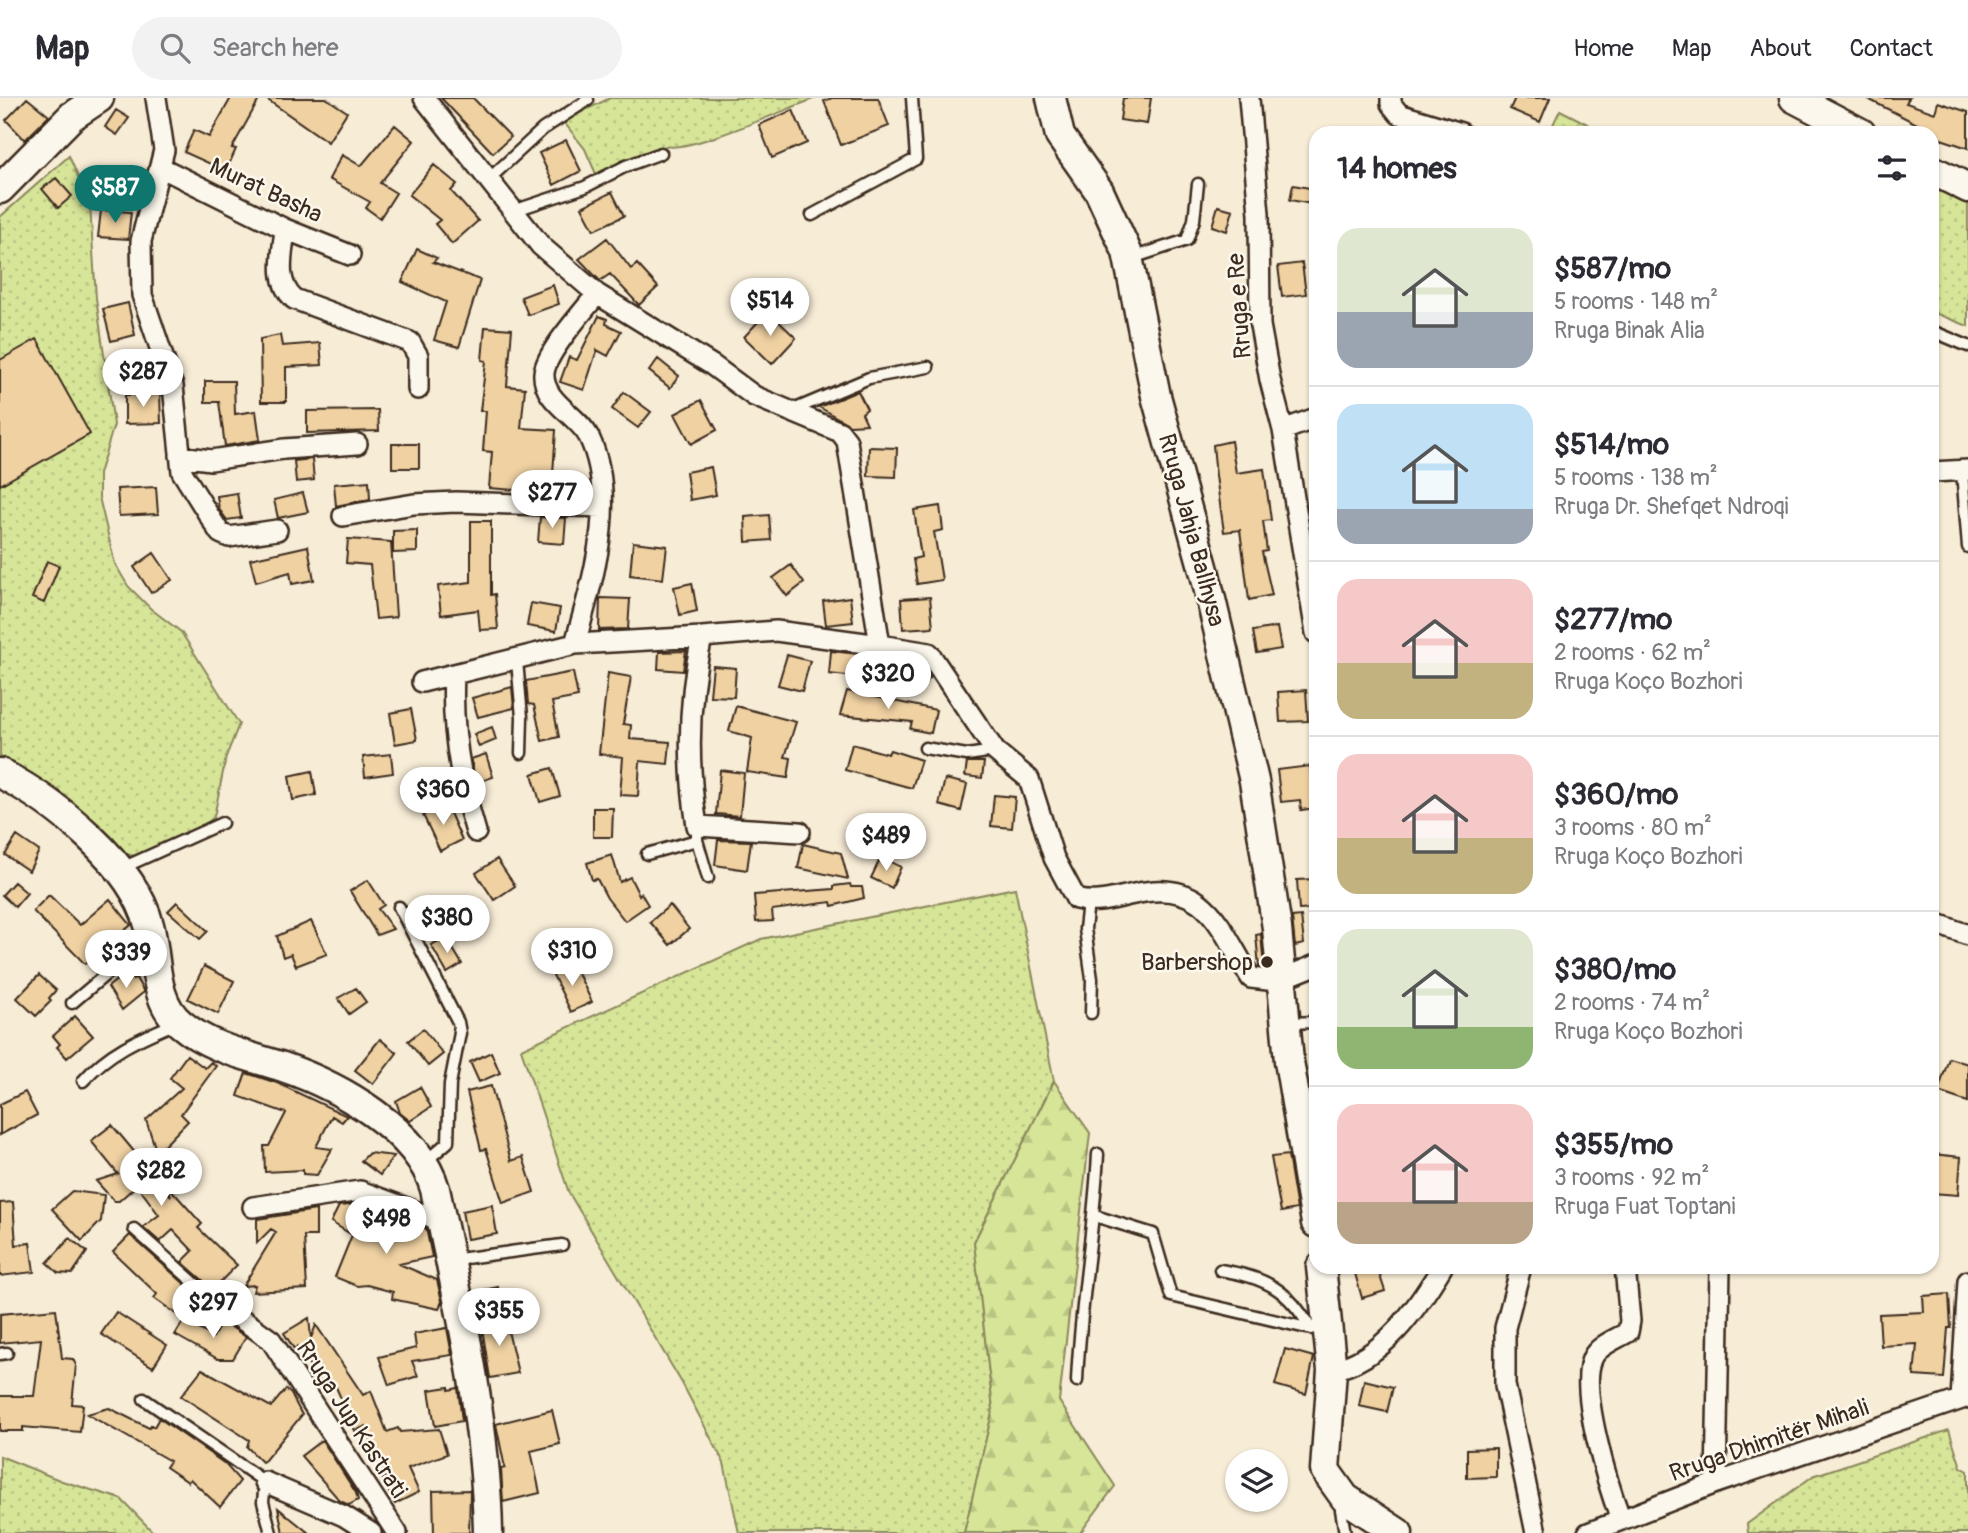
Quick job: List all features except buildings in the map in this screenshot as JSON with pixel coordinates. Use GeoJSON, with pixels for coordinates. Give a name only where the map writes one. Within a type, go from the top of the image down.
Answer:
{"type":"FeatureCollection","features":[{"type":"Feature","properties":{"kind":"main road"},"geometry":{"type":"LineString","coordinates":[[0,189],[72,116],[99,98]]}},
{"type":"Feature","properties":{"kind":"main road","name":"Rruga Jahja Ballhysa"},"geometry":{"type":"LineString","coordinates":[[1051,98],[1060,136],[1100,191],[1129,259],[1156,396],[1205,574],[1254,781],[1283,979],[1285,1023],[1309,1178]]}},
{"type":"Feature","properties":{"kind":"main road"},"geometry":{"type":"LineString","coordinates":[[1794,98],[1848,126]]}},
{"type":"Feature","properties":{"kind":"main road"},"geometry":{"type":"LineString","coordinates":[[1939,174],[1968,188]]}},
{"type":"Feature","properties":{"kind":"main road"},"geometry":{"type":"LineString","coordinates":[[0,773],[41,797],[121,869],[144,908],[152,937],[160,990],[178,1022],[218,1047],[282,1066],[326,1086],[398,1131],[425,1162],[435,1189],[473,1369],[485,1473],[488,1533]]}},
{"type":"Feature","properties":{"kind":"main road"},"geometry":{"type":"LineString","coordinates":[[1321,1274],[1320,1330],[1332,1370],[1325,1470],[1345,1498],[1398,1533]]}},
{"type":"Feature","properties":{"kind":"street"},"geometry":{"type":"LineString","coordinates":[[156,98],[163,134],[162,168],[144,222],[139,276],[142,295],[173,386],[180,456],[188,485],[220,533],[229,537],[277,530]]}},
{"type":"Feature","properties":{"kind":"street"},"geometry":{"type":"LineString","coordinates":[[424,98],[541,246],[597,294],[712,365],[754,396],[840,432],[847,441],[880,645]]}},
{"type":"Feature","properties":{"kind":"street","name":"Rruga e Re"},"geometry":{"type":"LineString","coordinates":[[1249,98],[1259,214],[1260,325],[1283,430],[1309,590]]}},
{"type":"Feature","properties":{"kind":"street"},"geometry":{"type":"LineString","coordinates":[[1391,98],[1391,104],[1399,114],[1438,126]]}},
{"type":"Feature","properties":{"kind":"street","name":"Murat Basha"},"geometry":{"type":"LineString","coordinates":[[162,168],[285,229],[350,255]]}},
{"type":"Feature","properties":{"kind":"street"},"geometry":{"type":"LineString","coordinates":[[285,229],[281,272],[286,292],[294,299],[410,342],[418,356],[418,389]]}},
{"type":"Feature","properties":{"kind":"street"},"geometry":{"type":"LineString","coordinates":[[575,644],[594,567],[602,507],[600,474],[588,433],[548,391],[544,376],[547,362],[597,294]]}},
{"type":"Feature","properties":{"kind":"street"},"geometry":{"type":"LineString","coordinates":[[1283,430],[1309,421]]}},
{"type":"Feature","properties":{"kind":"street"},"geometry":{"type":"LineString","coordinates":[[180,456],[211,460],[285,449],[357,444]]}},
{"type":"Feature","properties":{"kind":"street"},"geometry":{"type":"LineString","coordinates":[[1939,472],[1965,470]]}},
{"type":"Feature","properties":{"kind":"street"},"geometry":{"type":"LineString","coordinates":[[343,516],[414,504],[456,502],[602,507]]}},
{"type":"Feature","properties":{"kind":"street"},"geometry":{"type":"LineString","coordinates":[[422,682],[517,661],[575,644],[776,631],[929,653],[995,751],[1029,779],[1054,858],[1076,899],[1088,902],[1151,890],[1188,894],[1202,901],[1214,917],[1251,978],[1264,982],[1283,979],[1309,968]]}},
{"type":"Feature","properties":{"kind":"street"},"geometry":{"type":"LineString","coordinates":[[702,637],[696,663],[690,733],[690,780],[697,833],[800,832]]}},
{"type":"Feature","properties":{"kind":"street"},"geometry":{"type":"LineString","coordinates":[[454,675],[456,750],[461,782],[476,832]]}},
{"type":"Feature","properties":{"kind":"street"},"geometry":{"type":"LineString","coordinates":[[1939,925],[1968,935]]}},
{"type":"Feature","properties":{"kind":"street"},"geometry":{"type":"LineString","coordinates":[[253,1207],[360,1191],[418,1215],[442,1221]]}},
{"type":"Feature","properties":{"kind":"street"},"geometry":{"type":"LineString","coordinates":[[1332,1370],[1345,1367],[1370,1354],[1401,1326],[1437,1274]]}},
{"type":"Feature","properties":{"kind":"street"},"geometry":{"type":"LineString","coordinates":[[1519,1274],[1505,1328],[1505,1385],[1536,1533]]}},
{"type":"Feature","properties":{"kind":"street"},"geometry":{"type":"LineString","coordinates":[[1621,1520],[1601,1458],[1592,1414],[1589,1368],[1596,1353],[1628,1332],[1625,1274]]}},
{"type":"Feature","properties":{"kind":"street"},"geometry":{"type":"LineString","coordinates":[[1716,1483],[1720,1274]]}},
{"type":"Feature","properties":{"kind":"street"},"geometry":{"type":"LineString","coordinates":[[1965,1398],[1968,1280]]}},
{"type":"Feature","properties":{"kind":"street","name":"Rruga Jup Kastrati"},"geometry":{"type":"LineString","coordinates":[[209,1296],[271,1340],[397,1533]]}},
{"type":"Feature","properties":{"kind":"street","name":"Rruga Dhimitër Mihali"},"geometry":{"type":"LineString","coordinates":[[1588,1533],[1716,1483],[1965,1398]]}},
{"type":"Feature","properties":{"kind":"street","name":"Rruga Jup Kastrati"},"geometry":{"type":"LineString","coordinates":[[265,1482],[344,1516],[371,1533]]}},
{"type":"Feature","properties":{"kind":"lane"},"geometry":{"type":"LineString","coordinates":[[488,180],[543,129],[589,100],[587,98]]}},
{"type":"Feature","properties":{"kind":"lane"},"geometry":{"type":"LineString","coordinates":[[812,215],[916,159],[912,98]]}},
{"type":"Feature","properties":{"kind":"lane"},"geometry":{"type":"LineString","coordinates":[[513,211],[585,187],[626,166],[661,153]]}},
{"type":"Feature","properties":{"kind":"lane"},"geometry":{"type":"LineString","coordinates":[[1129,259],[1187,240],[1194,220],[1198,184]]}},
{"type":"Feature","properties":{"kind":"lane"},"geometry":{"type":"LineString","coordinates":[[1939,334],[1968,346]]}},
{"type":"Feature","properties":{"kind":"lane"},"geometry":{"type":"LineString","coordinates":[[790,412],[869,378],[928,367]]}},
{"type":"Feature","properties":{"kind":"lane"},"geometry":{"type":"LineString","coordinates":[[1965,470],[1968,547]]}},
{"type":"Feature","properties":{"kind":"lane"},"geometry":{"type":"LineString","coordinates":[[517,661],[522,717],[521,753]]}},
{"type":"Feature","properties":{"kind":"lane"},"geometry":{"type":"LineString","coordinates":[[925,748],[967,755],[995,751]]}},
{"type":"Feature","properties":{"kind":"lane"},"geometry":{"type":"LineString","coordinates":[[121,869],[222,823]]}},
{"type":"Feature","properties":{"kind":"lane"},"geometry":{"type":"LineString","coordinates":[[648,854],[697,833],[708,878]]}},
{"type":"Feature","properties":{"kind":"lane"},"geometry":{"type":"LineString","coordinates":[[1088,902],[1085,929],[1092,979],[1091,1013]]}},
{"type":"Feature","properties":{"kind":"lane"},"geometry":{"type":"LineString","coordinates":[[398,906],[436,978],[460,1032],[450,1084],[448,1142],[425,1162]]}},
{"type":"Feature","properties":{"kind":"lane"},"geometry":{"type":"LineString","coordinates":[[72,1003],[152,937]]}},
{"type":"Feature","properties":{"kind":"lane"},"geometry":{"type":"LineString","coordinates":[[83,1081],[95,1066],[119,1048],[178,1022]]}},
{"type":"Feature","properties":{"kind":"lane"},"geometry":{"type":"LineString","coordinates":[[1285,1023],[1309,1022]]}},
{"type":"Feature","properties":{"kind":"lane"},"geometry":{"type":"LineString","coordinates":[[1077,1381],[1079,1320],[1095,1216],[1098,1154]]}},
{"type":"Feature","properties":{"kind":"lane"},"geometry":{"type":"LineString","coordinates":[[1095,1216],[1153,1234],[1171,1296],[1320,1330]]}},
{"type":"Feature","properties":{"kind":"lane","name":"Rruga Jup Kastrati"},"geometry":{"type":"LineString","coordinates":[[134,1228],[209,1296]]}},
{"type":"Feature","properties":{"kind":"lane"},"geometry":{"type":"LineString","coordinates":[[451,1261],[562,1245]]}},
{"type":"Feature","properties":{"kind":"lane"},"geometry":{"type":"LineString","coordinates":[[1220,1270],[1261,1279],[1280,1290],[1320,1330]]}},
{"type":"Feature","properties":{"kind":"lane","name":"Rruga Jup Kastrati"},"geometry":{"type":"LineString","coordinates":[[144,1399],[265,1482]]}},
{"type":"Feature","properties":{"kind":"lane"},"geometry":{"type":"LineString","coordinates":[[265,1482],[263,1502],[271,1533]]}},
{"type":"Feature","properties":{"kind":"lane"},"geometry":{"type":"LineString","coordinates":[[1345,1498],[1340,1510],[1345,1533]]}},
{"type":"Feature","properties":{"kind":"green space"},"geometry":{"type":"Polygon","coordinates":[[[610,98],[816,98],[716,137],[695,143],[666,146],[596,174],[585,149],[563,121],[610,98]]]}},
{"type":"Feature","properties":{"kind":"green space"},"geometry":{"type":"Polygon","coordinates":[[[1560,110],[1591,126],[1552,126],[1560,110]]]}},
{"type":"Feature","properties":{"kind":"green space"},"geometry":{"type":"Polygon","coordinates":[[[69,156],[90,205],[96,298],[114,425],[99,474],[99,497],[115,564],[128,586],[151,609],[181,632],[239,724],[226,757],[214,817],[201,828],[139,857],[126,854],[0,761],[0,217],[69,156]]]}},
{"type":"Feature","properties":{"kind":"green space"},"geometry":{"type":"Polygon","coordinates":[[[1939,189],[1968,202],[1968,326],[1939,315],[1939,189]]]}},
{"type":"Feature","properties":{"kind":"green space"},"geometry":{"type":"Polygon","coordinates":[[[1015,888],[1054,1081],[974,1242],[993,1409],[964,1533],[739,1533],[724,1463],[682,1383],[569,1193],[521,1049],[761,939],[1015,888]]]}},
{"type":"Feature","properties":{"kind":"green space"},"geometry":{"type":"Polygon","coordinates":[[[1054,1081],[1090,1133],[1059,1401],[1115,1486],[1080,1533],[964,1533],[993,1409],[974,1242],[1054,1081]]]}},
{"type":"Feature","properties":{"kind":"green space"},"geometry":{"type":"Polygon","coordinates":[[[1949,1430],[1961,1467],[1968,1471],[1968,1533],[1748,1533],[1747,1524],[1813,1476],[1949,1430]]]}},
{"type":"Feature","properties":{"kind":"green space"},"geometry":{"type":"Polygon","coordinates":[[[0,1456],[62,1481],[121,1499],[154,1533],[0,1533],[0,1456]]]}},
{"type":"Feature","properties":{"kind":"place","name":"Barbershop"},"geometry":{"type":"Point","coordinates":[1267,962]}}]}
